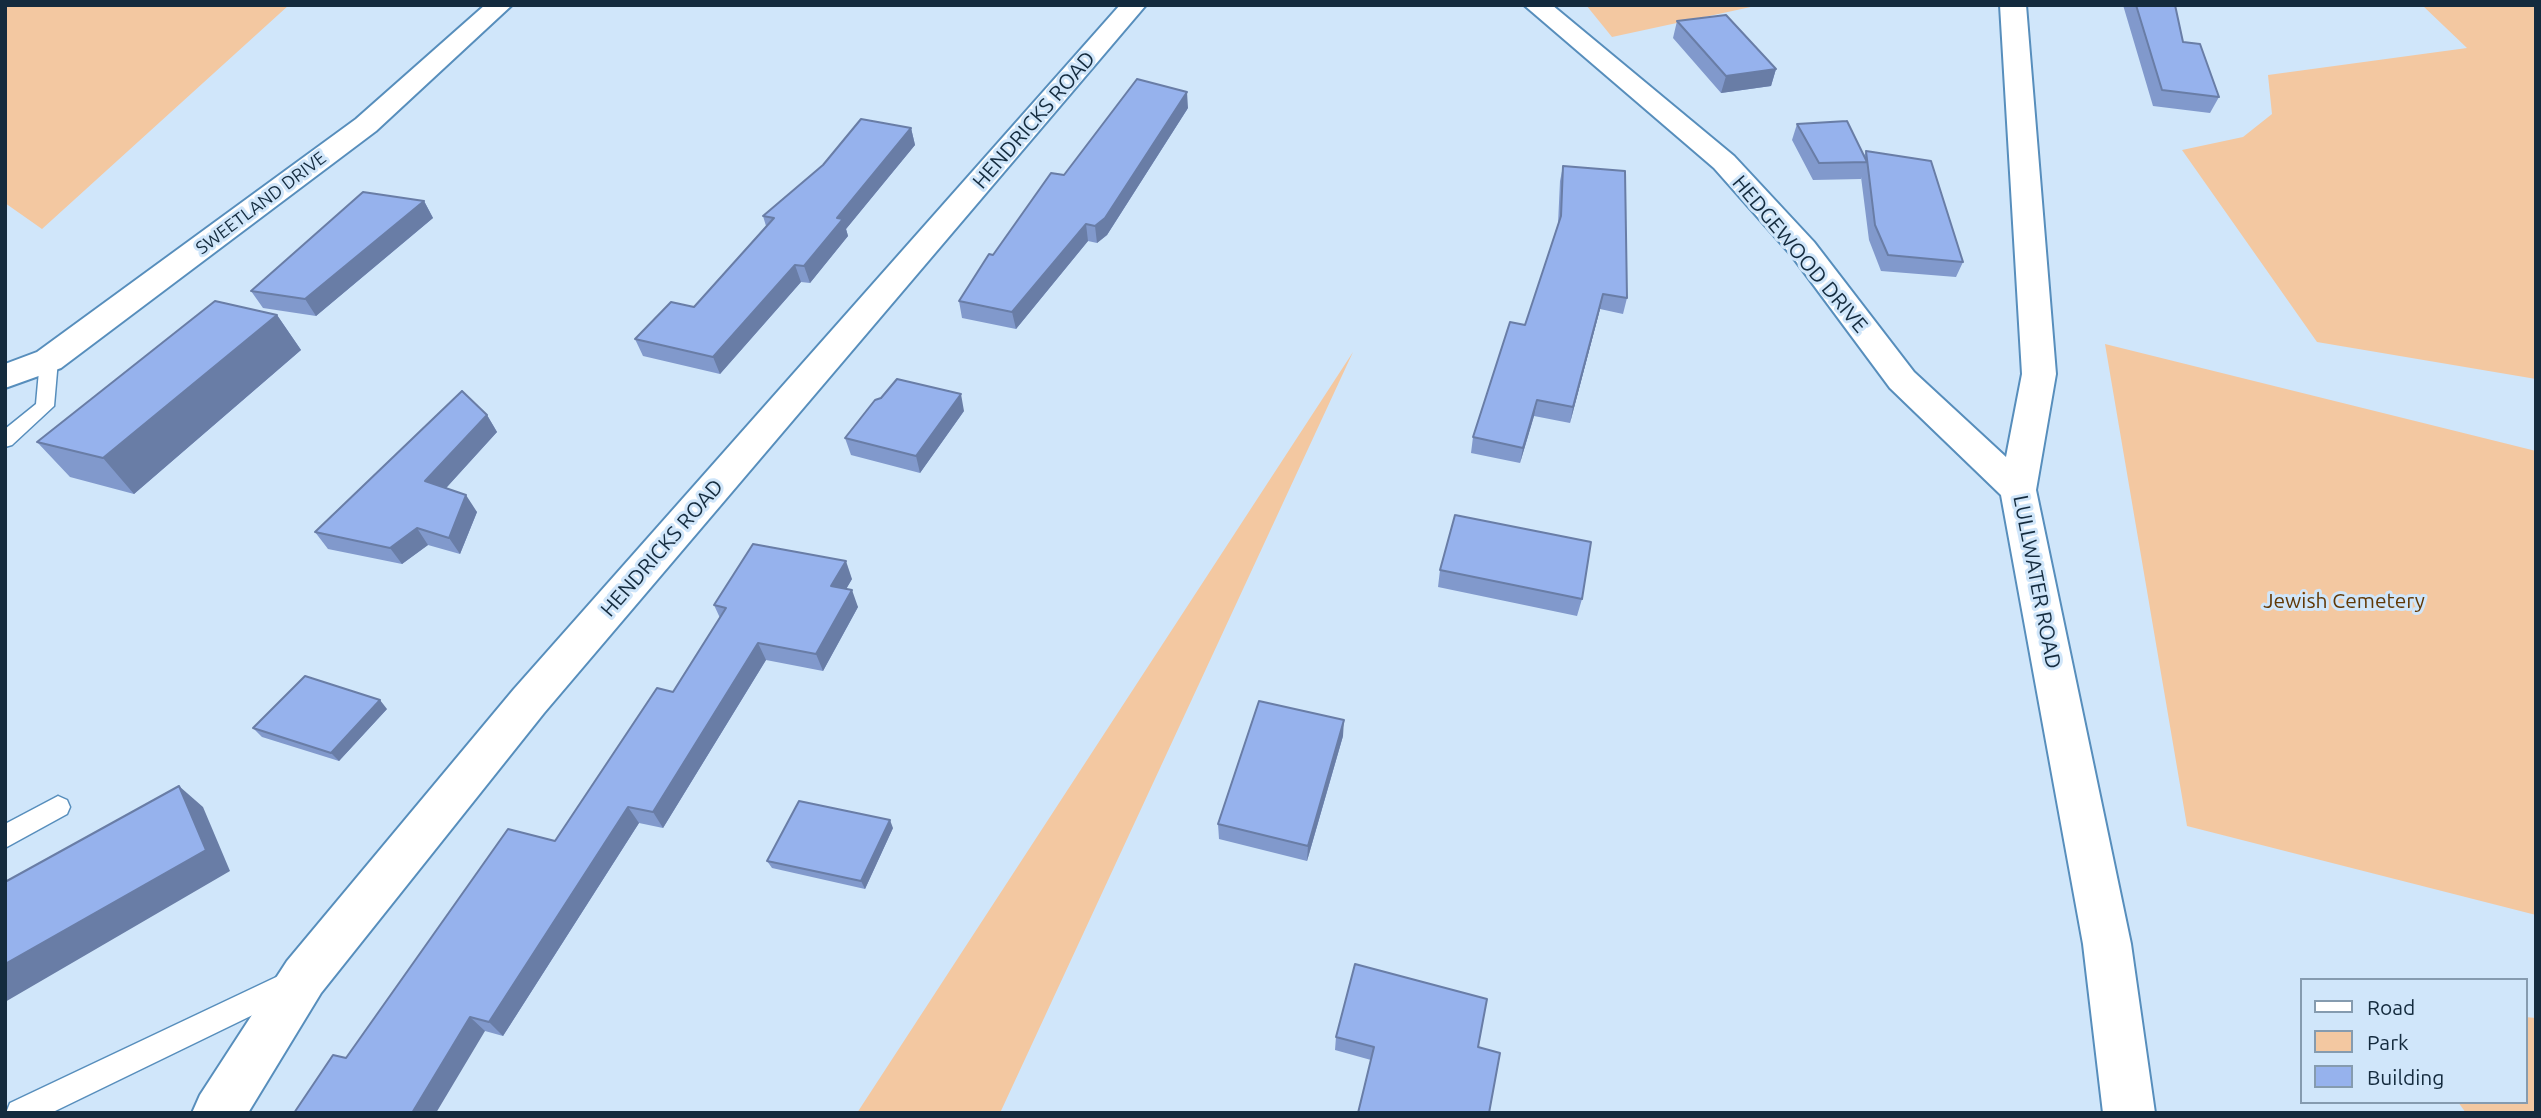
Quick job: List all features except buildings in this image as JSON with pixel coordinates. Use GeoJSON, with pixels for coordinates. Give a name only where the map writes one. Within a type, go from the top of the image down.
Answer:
{"type":"FeatureCollection","features":[{"type":"Feature","properties":{"kind":"street","name":"SWEETLAND DRIVE"},"geometry":{"type":"LineString","coordinates":[[5,377],[49,360],[366,125],[500,5]]}},
{"type":"Feature","properties":{"kind":"street","name":"HENDRICKS ROAD"},"geometry":{"type":"LineString","coordinates":[[218,1113],[304,977],[529,701],[1134,5]]}},
{"type":"Feature","properties":{"kind":"street","name":"HEDGEWOOD DRIVE"},"geometry":{"type":"LineString","coordinates":[[1536,5],[1724,162],[1803,250],[1902,380],[2018,490]]}},
{"type":"Feature","properties":{"kind":"street","name":"LULLWATER ROAD"},"geometry":{"type":"LineString","coordinates":[[2012,5],[2039,374],[2018,490],[2107,944],[2129,1113]]}},
{"type":"Feature","properties":{"kind":"lane"},"geometry":{"type":"LineString","coordinates":[[5,440],[45,407],[49,360]]}},
{"type":"Feature","properties":{"kind":"lane"},"geometry":{"type":"LineString","coordinates":[[5,837],[58,807]]}},
{"type":"Feature","properties":{"kind":"lane"},"geometry":{"type":"LineString","coordinates":[[20,1113],[304,977]]}},
{"type":"Feature","properties":{"kind":"green space"},"geometry":{"type":"Polygon","coordinates":[[[5,5],[289,5],[42,229],[5,203],[5,5]]]}},
{"type":"Feature","properties":{"kind":"green space"},"geometry":{"type":"Polygon","coordinates":[[[1586,5],[1760,5],[1612,37],[1586,5]]]}},
{"type":"Feature","properties":{"kind":"green space"},"geometry":{"type":"Polygon","coordinates":[[[2422,5],[2536,5],[2536,379],[2317,342],[2182,150],[2243,137],[2272,114],[2268,75],[2467,48],[2422,5]]]}},
{"type":"Feature","properties":{"kind":"green space","name":"Jewish Cemetery"},"geometry":{"type":"Polygon","coordinates":[[[2105,344],[2536,451],[2536,915],[2187,826],[2105,344]]]}},
{"type":"Feature","properties":{"kind":"green space"},"geometry":{"type":"Polygon","coordinates":[[[1353,352],[1000,1113],[857,1113],[1353,352]]]}},
{"type":"Feature","properties":{"kind":"green space"},"geometry":{"type":"Polygon","coordinates":[[[2527,1017],[2536,1018],[2536,1113],[2466,1113],[2459,1104],[2527,1104],[2527,1017]]]}}]}
